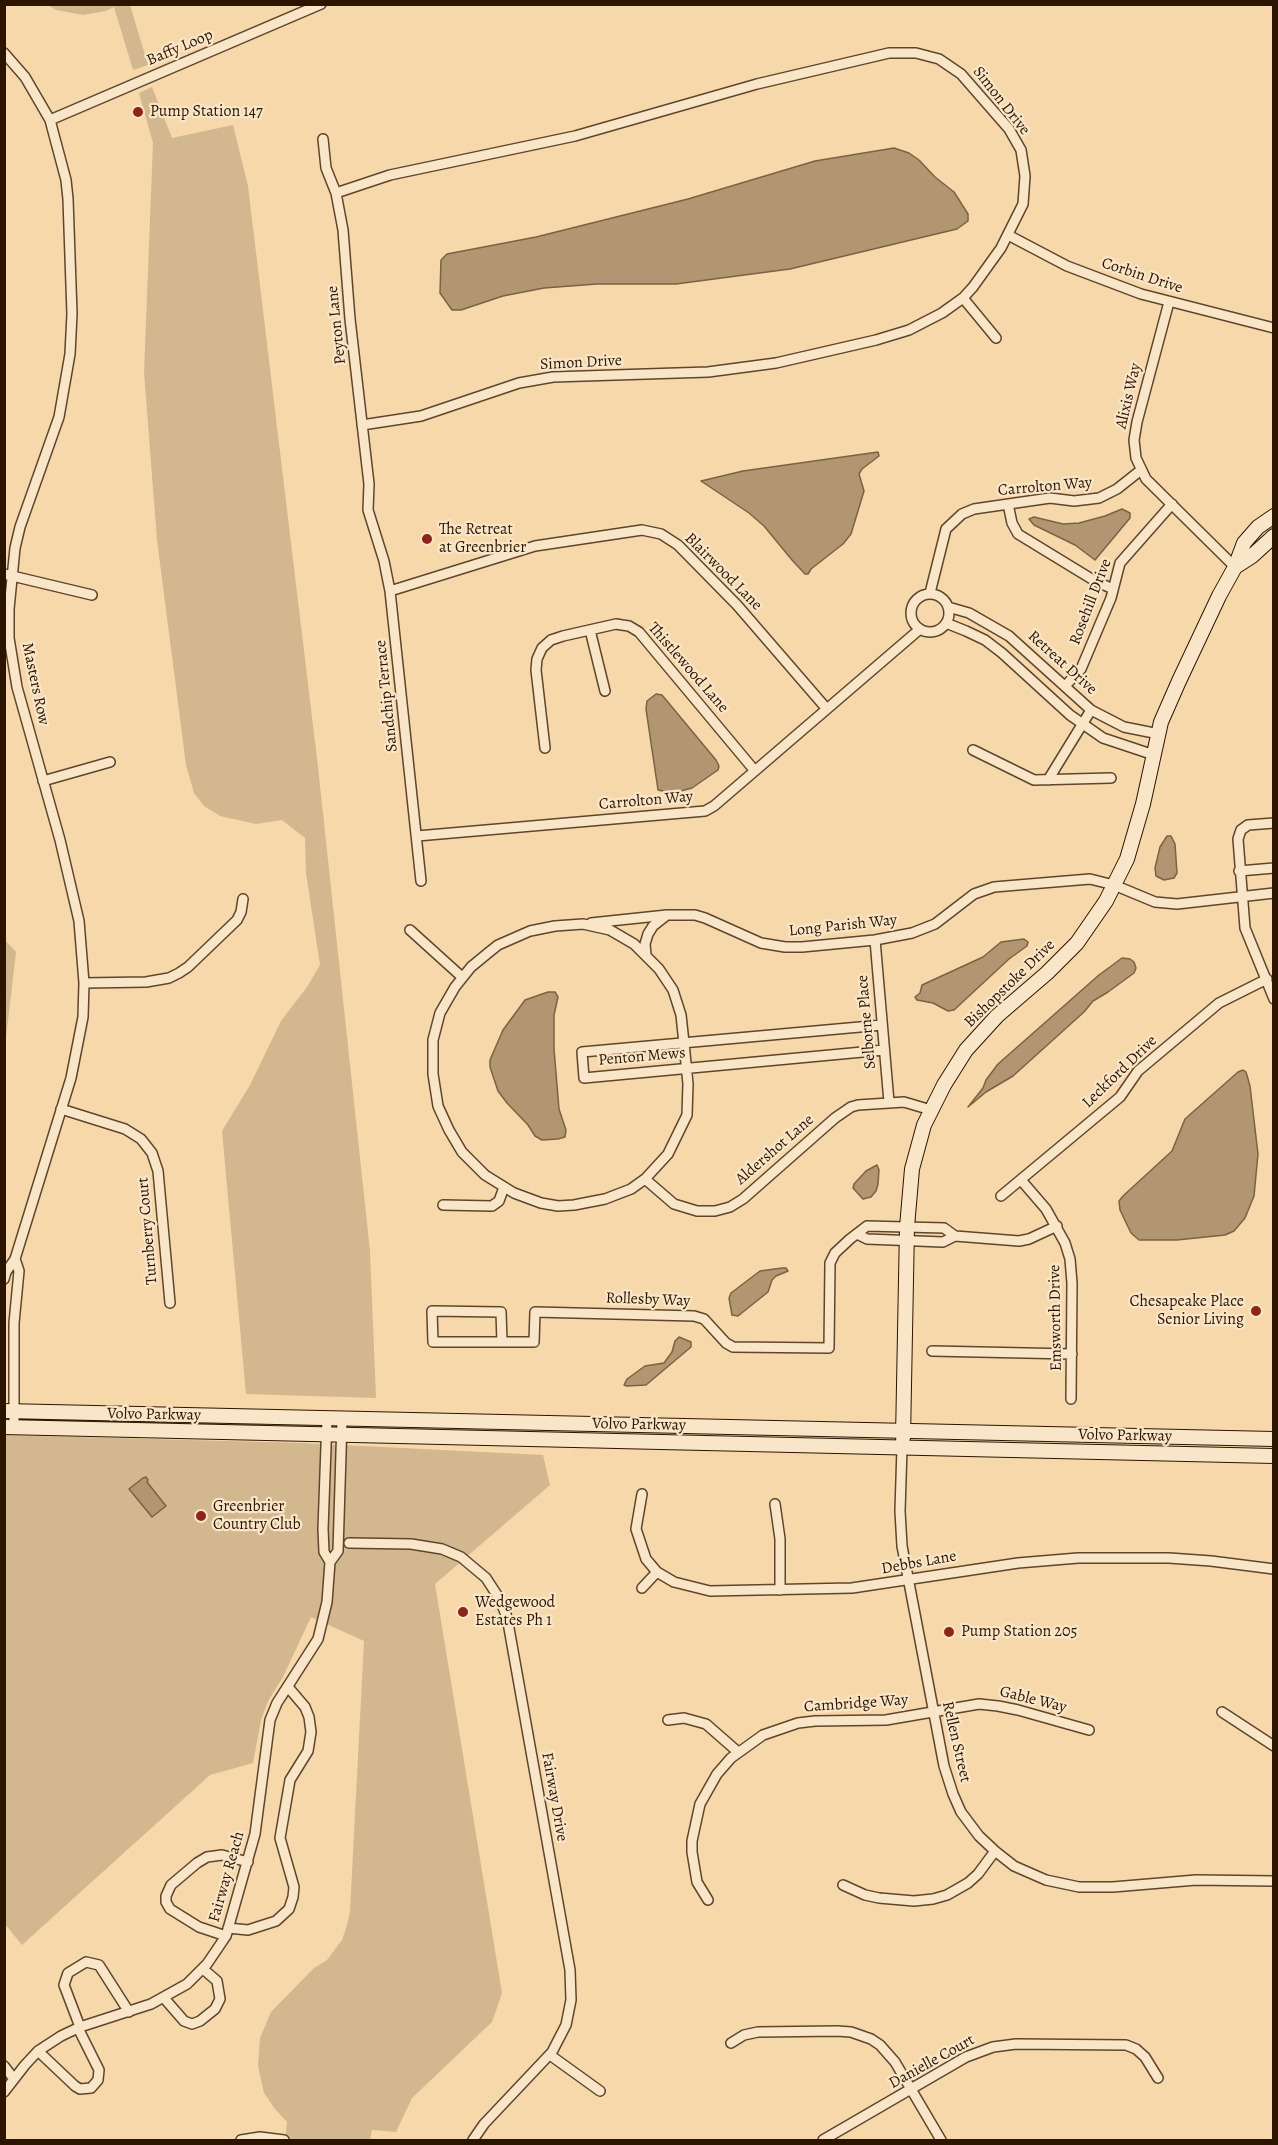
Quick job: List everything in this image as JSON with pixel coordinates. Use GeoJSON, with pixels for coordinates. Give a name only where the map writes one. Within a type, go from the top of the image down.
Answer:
{"type":"FeatureCollection","features":[{"type":"Feature","properties":{"kind":"main road","name":"Bishopstoke Drive"},"geometry":{"type":"LineString","coordinates":[[902,1448],[906,1234],[912,1169],[924,1125],[944,1085],[966,1050],[997,1016],[1047,973],[1077,943],[1106,902],[1127,860],[1143,804],[1161,722],[1219,596],[1235,567],[1244,543],[1258,527],[1274,516]]}},
{"type":"Feature","properties":{"kind":"main road","name":"Bishopstoke Drive"},"geometry":{"type":"LineString","coordinates":[[1235,567],[1252,556],[1274,536]]}},
{"type":"Feature","properties":{"kind":"main road","name":"Volvo Parkway"},"geometry":{"type":"LineString","coordinates":[[9,1411],[1274,1439]]}},
{"type":"Feature","properties":{"kind":"main road","name":"Volvo Parkway"},"geometry":{"type":"LineString","coordinates":[[9,1427],[1274,1456]]}},
{"type":"Feature","properties":{"kind":"street","name":"Baffy Loop"},"geometry":{"type":"LineString","coordinates":[[50,120],[321,4]]}},
{"type":"Feature","properties":{"kind":"street","name":"Masters Row"},"geometry":{"type":"LineString","coordinates":[[4,53],[25,76],[41,101],[50,120],[66,180],[72,337],[65,392],[59,417],[20,527],[8,575],[13,663],[79,921],[84,983],[83,1017],[78,1048],[62,1109],[15,1259],[4,1279]]}},
{"type":"Feature","properties":{"kind":"street","name":"Simon Drive"},"geometry":{"type":"LineString","coordinates":[[336,193],[390,175],[575,136],[757,84],[889,53],[916,53],[939,59],[962,74],[1009,129],[1021,150],[1025,176],[1023,204],[1001,248],[963,298],[942,313],[909,330],[776,363],[708,372],[552,377],[519,383],[421,416],[362,425]]}},
{"type":"Feature","properties":{"kind":"street","name":"Peyton Lane"},"geometry":{"type":"LineString","coordinates":[[322,139],[327,168],[336,193],[344,230],[350,319],[369,484],[368,510]]}},
{"type":"Feature","properties":{"kind":"street","name":"Corbin Drive"},"geometry":{"type":"LineString","coordinates":[[1008,235],[1067,266],[1140,294],[1274,328]]}},
{"type":"Feature","properties":{"kind":"street"},"geometry":{"type":"LineString","coordinates":[[963,298],[996,338]]}},
{"type":"Feature","properties":{"kind":"street","name":"Alixis Way"},"geometry":{"type":"LineString","coordinates":[[1169,302],[1137,422],[1134,440],[1136,458],[1146,479],[1235,567]]}},
{"type":"Feature","properties":{"kind":"street","name":"Carrolton Way"},"geometry":{"type":"LineString","coordinates":[[930,593],[945,529],[962,514],[974,509],[1050,498],[1074,501],[1099,498],[1117,489],[1141,470]]}},
{"type":"Feature","properties":{"kind":"street"},"geometry":{"type":"LineString","coordinates":[[1008,504],[1012,524],[1018,534],[1095,581],[1113,589]]}},
{"type":"Feature","properties":{"kind":"street","name":"Rosehill Drive"},"geometry":{"type":"LineString","coordinates":[[1065,686],[1081,669],[1113,589],[1120,563],[1172,504]]}},
{"type":"Feature","properties":{"kind":"street","name":"Sandchip Terrace"},"geometry":{"type":"LineString","coordinates":[[368,510],[384,561],[390,591],[421,881]]}},
{"type":"Feature","properties":{"kind":"street","name":"Blairwood Lane"},"geometry":{"type":"LineString","coordinates":[[390,591],[535,546],[642,530],[661,534],[678,545],[737,605],[826,708]]}},
{"type":"Feature","properties":{"kind":"street"},"geometry":{"type":"LineString","coordinates":[[8,575],[92,595]]}},
{"type":"Feature","properties":{"kind":"street"},"geometry":{"type":"LineString","coordinates":[[930,593],[941,597],[948,607],[946,624],[937,631],[920,629],[912,620],[911,608],[918,597],[930,593]]}},
{"type":"Feature","properties":{"kind":"street","name":"Retreat Drive"},"geometry":{"type":"LineString","coordinates":[[948,607],[969,613],[1009,636],[1091,710],[1124,727],[1159,734]]}},
{"type":"Feature","properties":{"kind":"street","name":"Thistlewood Lane"},"geometry":{"type":"LineString","coordinates":[[545,748],[536,670],[537,659],[542,648],[551,640],[616,624],[629,626],[639,632],[755,771]]}},
{"type":"Feature","properties":{"kind":"street","name":"Retreat Drive"},"geometry":{"type":"LineString","coordinates":[[946,624],[985,640],[1070,715],[1103,738],[1154,755]]}},
{"type":"Feature","properties":{"kind":"street","name":"Carrolton Way"},"geometry":{"type":"LineString","coordinates":[[417,836],[705,811],[714,806],[920,629]]}},
{"type":"Feature","properties":{"kind":"street"},"geometry":{"type":"LineString","coordinates":[[590,630],[605,691]]}},
{"type":"Feature","properties":{"kind":"street"},"geometry":{"type":"LineString","coordinates":[[1048,780],[1091,710]]}},
{"type":"Feature","properties":{"kind":"street"},"geometry":{"type":"LineString","coordinates":[[973,750],[1034,780],[1111,778]]}},
{"type":"Feature","properties":{"kind":"street"},"geometry":{"type":"LineString","coordinates":[[43,781],[110,762]]}},
{"type":"Feature","properties":{"kind":"street"},"geometry":{"type":"LineString","coordinates":[[1274,823],[1248,825],[1241,830],[1238,839],[1245,928],[1274,999]]}},
{"type":"Feature","properties":{"kind":"street"},"geometry":{"type":"LineString","coordinates":[[1239,872],[1274,868]]}},
{"type":"Feature","properties":{"kind":"street","name":"Long Parish Way"},"geometry":{"type":"LineString","coordinates":[[583,924],[610,930],[634,944],[659,969],[673,990],[681,1015],[687,1101],[684,1123],[668,1154],[645,1179],[618,1195],[589,1203],[558,1206],[541,1203],[514,1193],[485,1175],[462,1152],[444,1120],[434,1088],[432,1058],[436,1026],[448,998],[462,977],[488,953],[513,937],[543,928],[667,915],[686,915],[705,918],[761,943],[802,947],[875,940],[912,933],[942,918],[974,894],[994,886],[1090,879],[1114,885],[1155,902],[1177,904],[1274,892]]}},
{"type":"Feature","properties":{"kind":"street"},"geometry":{"type":"LineString","coordinates":[[84,983],[146,982],[169,978],[179,973],[237,920],[243,899]]}},
{"type":"Feature","properties":{"kind":"street"},"geometry":{"type":"LineString","coordinates":[[646,955],[645,944],[648,934],[653,926],[667,915]]}},
{"type":"Feature","properties":{"kind":"street"},"geometry":{"type":"LineString","coordinates":[[410,930],[462,977]]}},
{"type":"Feature","properties":{"kind":"street","name":"Selborne Place"},"geometry":{"type":"LineString","coordinates":[[875,940],[889,1102]]}},
{"type":"Feature","properties":{"kind":"street","name":"Leckford Drive"},"geometry":{"type":"LineString","coordinates":[[1000,1196],[1120,1097],[1138,1071],[1220,1003],[1267,979]]}},
{"type":"Feature","properties":{"kind":"street","name":"Penton Mews"},"geometry":{"type":"LineString","coordinates":[[882,1024],[582,1052],[584,1077],[884,1050]]}},
{"type":"Feature","properties":{"kind":"street","name":"Aldershot Lane"},"geometry":{"type":"LineString","coordinates":[[645,1179],[664,1197],[683,1208],[697,1211],[730,1207],[743,1199],[844,1111],[858,1105],[889,1102],[914,1104],[931,1110]]}},
{"type":"Feature","properties":{"kind":"street","name":"Turnberry Court"},"geometry":{"type":"LineString","coordinates":[[62,1109],[125,1130],[141,1139],[152,1153],[158,1171],[170,1303]]}},
{"type":"Feature","properties":{"kind":"street","name":"Emsworth Drive"},"geometry":{"type":"LineString","coordinates":[[1021,1180],[1046,1209],[1057,1227],[1070,1259],[1072,1283],[1071,1399]]}},
{"type":"Feature","properties":{"kind":"street"},"geometry":{"type":"LineString","coordinates":[[443,1205],[492,1206],[499,1201],[504,1187]]}},
{"type":"Feature","properties":{"kind":"street","name":"Rollesby Way"},"geometry":{"type":"LineString","coordinates":[[502,1341],[501,1312],[432,1311],[433,1342],[534,1342],[535,1312],[694,1316],[704,1319],[726,1343],[733,1347],[829,1348],[830,1263],[835,1253],[867,1226],[906,1234]]}},
{"type":"Feature","properties":{"kind":"street"},"geometry":{"type":"LineString","coordinates":[[906,1234],[943,1242],[955,1236],[1019,1241],[1057,1227]]}},
{"type":"Feature","properties":{"kind":"street"},"geometry":{"type":"LineString","coordinates":[[857,1234],[867,1239],[944,1228],[955,1236]]}},
{"type":"Feature","properties":{"kind":"street","name":"Masters Row"},"geometry":{"type":"LineString","coordinates":[[9,1427],[19,1271],[15,1259]]}},
{"type":"Feature","properties":{"kind":"street"},"geometry":{"type":"LineString","coordinates":[[932,1351],[1072,1354]]}},
{"type":"Feature","properties":{"kind":"street","name":"Fairway Reach"},"geometry":{"type":"LineString","coordinates":[[327,1419],[323,1529],[324,1552],[330,1562]]}},
{"type":"Feature","properties":{"kind":"street","name":"Fairway Reach"},"geometry":{"type":"LineString","coordinates":[[4,2092],[38,2051],[61,2036],[164,1998],[187,1984],[203,1969],[227,1932],[248,1862],[259,1810],[270,1720],[277,1703],[309,1655],[321,1630],[328,1596],[330,1562],[338,1551],[342,1420]]}},
{"type":"Feature","properties":{"kind":"street","name":"Rellen Street"},"geometry":{"type":"LineString","coordinates":[[902,1448],[901,1527],[908,1581],[944,1766],[953,1794],[972,1827],[995,1851],[1014,1866],[1035,1876],[1079,1887],[1113,1887],[1196,1880],[1274,1881]]}},
{"type":"Feature","properties":{"kind":"street"},"geometry":{"type":"LineString","coordinates":[[642,1494],[636,1529],[646,1559],[657,1572],[642,1588]]}},
{"type":"Feature","properties":{"kind":"street"},"geometry":{"type":"LineString","coordinates":[[775,1504],[780,1539],[780,1590]]}},
{"type":"Feature","properties":{"kind":"street","name":"Fairway Drive"},"geometry":{"type":"LineString","coordinates":[[349,1544],[411,1544],[442,1549],[460,1557],[486,1578],[500,1598],[507,1617],[571,1982],[571,2000],[566,2025],[550,2055],[484,2124],[473,2140]]}},
{"type":"Feature","properties":{"kind":"street","name":"Debbs Lane"},"geometry":{"type":"LineString","coordinates":[[657,1572],[674,1582],[710,1591],[852,1588],[1008,1564],[1078,1558],[1169,1558],[1274,1569]]}},
{"type":"Feature","properties":{"kind":"street"},"geometry":{"type":"LineString","coordinates":[[248,1862],[222,1855],[207,1857],[171,1885],[166,1902],[170,1909],[199,1927],[227,1932],[248,1930],[276,1921],[289,1909],[294,1887],[280,1838],[290,1780],[308,1751],[311,1732],[305,1707],[288,1687]]}},
{"type":"Feature","properties":{"kind":"street","name":"Gable Way"},"geometry":{"type":"LineString","coordinates":[[933,1712],[979,1704],[998,1706],[1089,1730]]}},
{"type":"Feature","properties":{"kind":"street","name":"Cambridge Way"},"geometry":{"type":"LineString","coordinates":[[708,1900],[693,1870],[692,1841],[696,1820],[700,1804],[709,1786],[738,1752],[763,1735],[798,1723],[886,1720],[933,1712]]}},
{"type":"Feature","properties":{"kind":"street"},"geometry":{"type":"LineString","coordinates":[[1222,1712],[1274,1746]]}},
{"type":"Feature","properties":{"kind":"street"},"geometry":{"type":"LineString","coordinates":[[668,1720],[684,1718],[706,1724],[717,1731],[738,1752]]}},
{"type":"Feature","properties":{"kind":"street"},"geometry":{"type":"LineString","coordinates":[[843,1885],[865,1895],[879,1898],[914,1901],[933,1899],[947,1895],[968,1883],[978,1874],[995,1851]]}},
{"type":"Feature","properties":{"kind":"street"},"geometry":{"type":"LineString","coordinates":[[38,2051],[80,2089],[91,2088],[98,2080],[99,2070],[79,2028],[64,1985],[68,1974],[86,1962],[99,1965],[129,2012]]}},
{"type":"Feature","properties":{"kind":"street"},"geometry":{"type":"LineString","coordinates":[[164,1998],[184,2021],[192,2024],[200,2021],[215,2009],[220,1999],[216,1981],[203,1969]]}},
{"type":"Feature","properties":{"kind":"street"},"geometry":{"type":"LineString","coordinates":[[731,2043],[744,2035],[758,2032],[851,2032],[863,2036],[880,2045],[895,2062],[941,2140]]}},
{"type":"Feature","properties":{"kind":"street","name":"Danielle Court"},"geometry":{"type":"LineString","coordinates":[[823,2140],[979,2052],[993,2047],[1016,2044],[1117,2043],[1126,2045],[1146,2057],[1158,2078]]}},
{"type":"Feature","properties":{"kind":"street"},"geometry":{"type":"LineString","coordinates":[[550,2055],[600,2091]]}},
{"type":"Feature","properties":{"kind":"street"},"geometry":{"type":"LineString","coordinates":[[4,2066],[14,2079]]}},
{"type":"Feature","properties":{"kind":"street"},"geometry":{"type":"LineString","coordinates":[[241,2140],[260,2137],[284,2140]]}},
{"type":"Feature","properties":{"kind":"shaded area"},"geometry":{"type":"Polygon","coordinates":[[[48,5],[130,5],[148,65],[133,70],[114,7],[106,11],[83,15],[56,10],[48,5]]]}},
{"type":"Feature","properties":{"kind":"shaded area"},"geometry":{"type":"Polygon","coordinates":[[[152,87],[172,138],[233,125],[248,186],[318,767],[370,1251],[376,1398],[246,1394],[222,1131],[250,1085],[281,1021],[307,987],[320,965],[306,873],[305,838],[282,820],[256,824],[220,816],[204,806],[194,793],[186,765],[157,540],[144,372],[153,143],[139,93],[152,87]]]}},
{"type":"Feature","properties":{"kind":"shaded area"},"geometry":{"type":"Polygon","coordinates":[[[894,148],[909,153],[919,160],[954,192],[968,214],[968,221],[957,229],[790,269],[676,284],[597,284],[544,288],[503,296],[461,310],[452,310],[440,293],[441,260],[447,254],[536,237],[688,199],[815,161],[894,148]]]}},
{"type":"Feature","properties":{"kind":"shaded area"},"geometry":{"type":"Polygon","coordinates":[[[878,452],[879,456],[859,474],[864,491],[851,534],[843,544],[811,569],[808,574],[805,574],[792,560],[764,526],[749,513],[701,481],[743,471],[878,452]]]}},
{"type":"Feature","properties":{"kind":"shaded area"},"geometry":{"type":"Polygon","coordinates":[[[1122,509],[1130,513],[1130,518],[1095,560],[1075,545],[1034,525],[1029,519],[1034,517],[1063,524],[1079,523],[1122,509]]]}},
{"type":"Feature","properties":{"kind":"shaded area"},"geometry":{"type":"Polygon","coordinates":[[[656,694],[662,695],[719,766],[718,770],[692,788],[673,793],[658,790],[646,709],[647,701],[656,694]]]}},
{"type":"Feature","properties":{"kind":"shaded area"},"geometry":{"type":"Polygon","coordinates":[[[1167,836],[1171,836],[1175,844],[1177,873],[1174,878],[1164,880],[1156,876],[1155,868],[1160,847],[1167,836]]]}},
{"type":"Feature","properties":{"kind":"shaded area"},"geometry":{"type":"Polygon","coordinates":[[[1024,939],[1028,942],[1027,946],[1009,959],[954,1010],[948,1011],[933,1003],[917,1000],[915,997],[920,993],[922,985],[983,957],[1001,942],[1024,939]]]}},
{"type":"Feature","properties":{"kind":"shaded area"},"geometry":{"type":"Polygon","coordinates":[[[5,940],[16,952],[5,1046],[5,940]]]}},
{"type":"Feature","properties":{"kind":"shaded area"},"geometry":{"type":"Polygon","coordinates":[[[1122,958],[1134,962],[1136,968],[1134,973],[1093,1001],[1084,1012],[1013,1076],[986,1092],[968,1107],[998,1064],[1099,975],[1122,958]]]}},
{"type":"Feature","properties":{"kind":"shaded area"},"geometry":{"type":"Polygon","coordinates":[[[548,992],[555,992],[558,997],[554,1015],[554,1049],[559,1109],[566,1130],[565,1137],[542,1140],[535,1136],[498,1091],[490,1060],[503,1030],[525,1000],[548,992]]]}},
{"type":"Feature","properties":{"kind":"shaded area"},"geometry":{"type":"Polygon","coordinates":[[[1243,1070],[1246,1072],[1250,1086],[1258,1154],[1254,1196],[1245,1218],[1234,1231],[1225,1235],[1177,1240],[1139,1240],[1131,1233],[1120,1210],[1119,1201],[1172,1151],[1185,1119],[1243,1070]]]}},
{"type":"Feature","properties":{"kind":"shaded area"},"geometry":{"type":"Polygon","coordinates":[[[877,1165],[879,1170],[876,1191],[871,1197],[863,1199],[853,1188],[854,1184],[866,1171],[877,1165]]]}},
{"type":"Feature","properties":{"kind":"shaded area"},"geometry":{"type":"Polygon","coordinates":[[[782,1268],[788,1271],[772,1280],[768,1292],[738,1316],[732,1315],[729,1298],[731,1293],[760,1271],[782,1268]]]}},
{"type":"Feature","properties":{"kind":"shaded area"},"geometry":{"type":"Polygon","coordinates":[[[679,1337],[691,1342],[691,1347],[646,1385],[624,1385],[627,1379],[645,1366],[664,1363],[679,1337]]]}},
{"type":"Feature","properties":{"kind":"shaded area","name":"Greenbrier Country Club"},"geometry":{"type":"Polygon","coordinates":[[[5,1435],[302,1443],[543,1455],[550,1485],[435,1584],[502,1993],[492,2022],[412,2098],[396,2132],[372,2130],[370,2140],[285,2140],[287,2122],[264,2093],[258,2066],[260,2038],[271,2012],[314,1968],[327,1960],[342,1940],[347,1925],[350,1911],[364,1641],[311,1617],[283,1677],[268,1701],[261,1720],[253,1763],[210,1775],[22,1945],[5,1924],[5,1435]]]}},
{"type":"Feature","properties":{"kind":"shaded area"},"geometry":{"type":"Polygon","coordinates":[[[146,1477],[147,1482],[166,1506],[152,1517],[129,1489],[146,1477]]]}},
{"type":"Feature","properties":{"kind":"place","name":"Pump Station 147"},"geometry":{"type":"Point","coordinates":[138,112]}},
{"type":"Feature","properties":{"kind":"place","name":"The Retreat at Greenbrier"},"geometry":{"type":"Point","coordinates":[427,539]}},
{"type":"Feature","properties":{"kind":"place","name":"Chesapeake Place Senior Living"},"geometry":{"type":"Point","coordinates":[1256,1311]}},
{"type":"Feature","properties":{"kind":"place","name":"Greenbrier Country Club"},"geometry":{"type":"Point","coordinates":[201,1516]}},
{"type":"Feature","properties":{"kind":"place","name":"Wedgewood Estates Ph 1"},"geometry":{"type":"Point","coordinates":[463,1612]}},
{"type":"Feature","properties":{"kind":"place","name":"Pump Station 205"},"geometry":{"type":"Point","coordinates":[949,1632]}}]}
